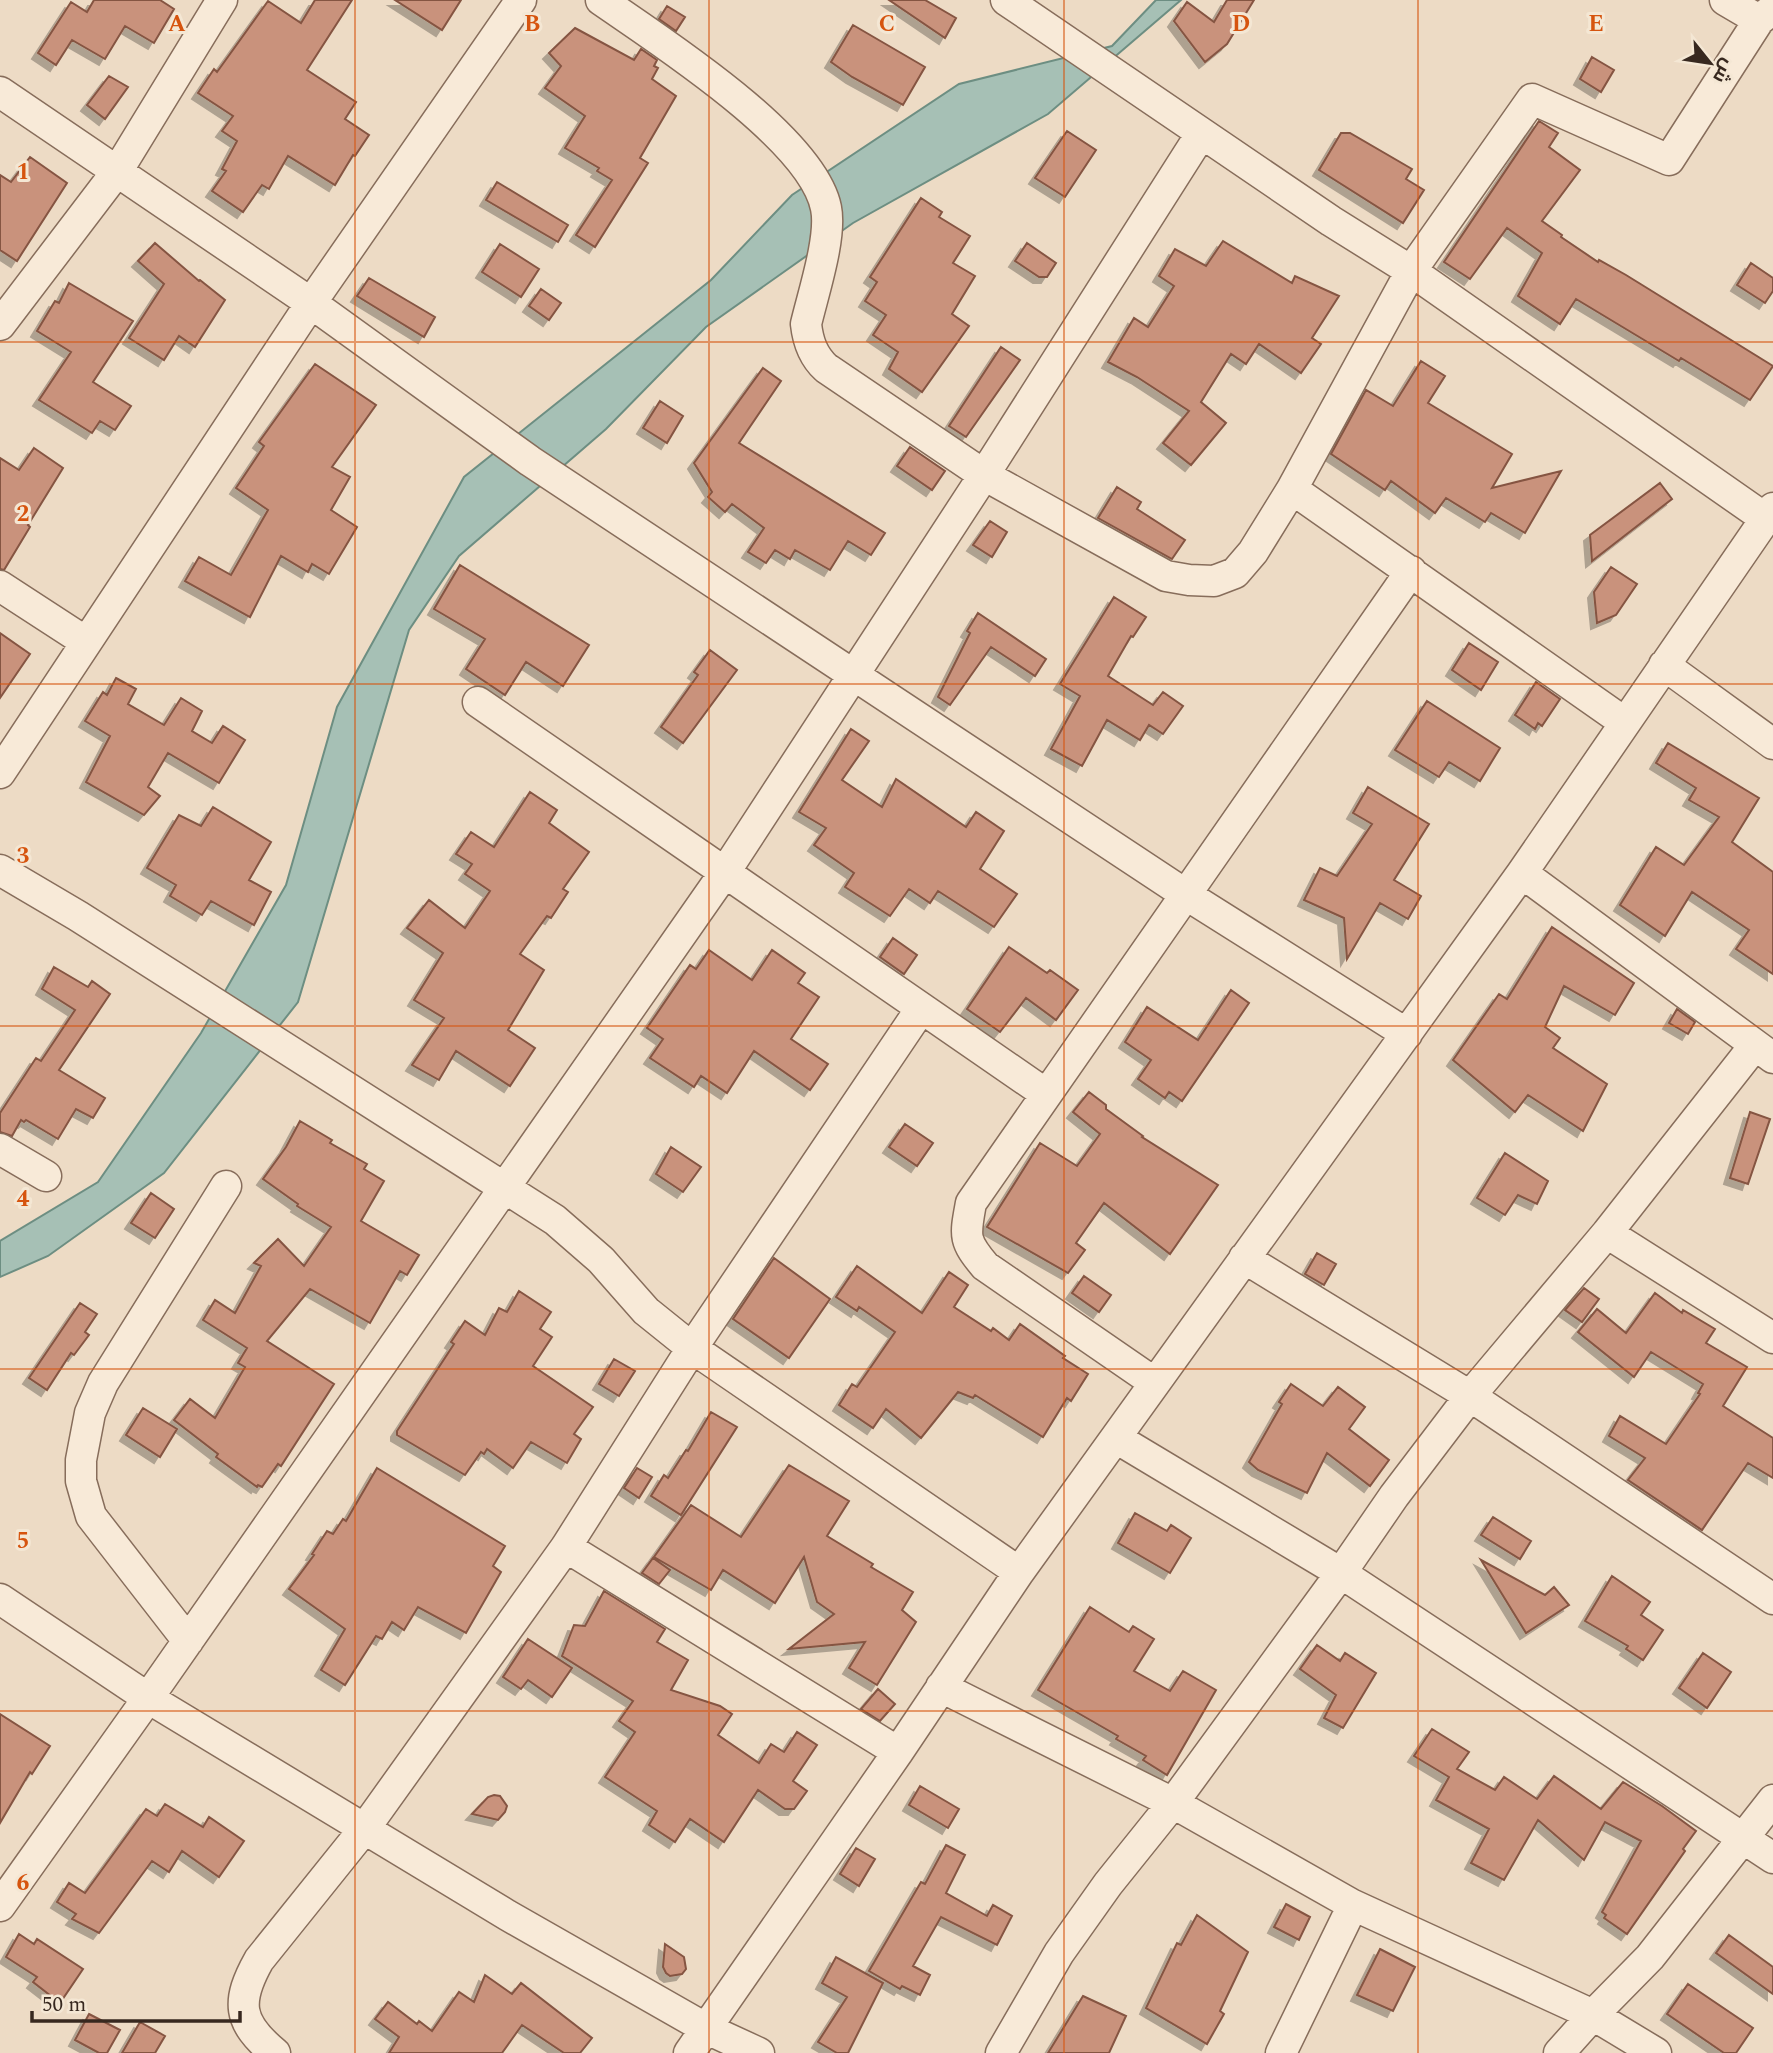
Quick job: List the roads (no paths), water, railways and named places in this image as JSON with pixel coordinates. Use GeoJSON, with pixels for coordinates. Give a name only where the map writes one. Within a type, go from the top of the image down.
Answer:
{"type":"FeatureCollection","features":[{"type":"Feature","properties":{"kind":"street"},"geometry":{"type":"LineString","coordinates":[[0,325],[118,170],[222,0]]}},
{"type":"Feature","properties":{"kind":"street"},"geometry":{"type":"LineString","coordinates":[[0,773],[311,303],[521,0]]}},
{"type":"Feature","properties":{"kind":"street"},"geometry":{"type":"LineString","coordinates":[[601,0],[689,61],[781,137],[819,185],[827,210],[826,233],[806,324],[808,338],[818,360],[826,368],[984,475],[1166,576],[1189,580],[1214,580],[1235,573],[1253,552],[1292,489],[1410,271],[1532,99],[1669,160],[1766,14],[1725,0]]}},
{"type":"Feature","properties":{"kind":"street"},"geometry":{"type":"LineString","coordinates":[[689,2053],[1019,1572],[1522,873],[1769,513],[1201,134],[1015,3]]}},
{"type":"Feature","properties":{"kind":"street"},"geometry":{"type":"LineString","coordinates":[[0,92],[311,303],[530,461],[1185,894],[1407,1034]]}},
{"type":"Feature","properties":{"kind":"street"},"geometry":{"type":"LineString","coordinates":[[4,1891],[148,1698],[725,872],[984,475],[1201,134]]}},
{"type":"Feature","properties":{"kind":"street"},"geometry":{"type":"LineString","coordinates":[[1292,489],[1624,722]]}},
{"type":"Feature","properties":{"kind":"street"},"geometry":{"type":"LineString","coordinates":[[1155,1383],[985,1266],[969,1247],[967,1227],[971,1203],[1411,571]]}},
{"type":"Feature","properties":{"kind":"street"},"geometry":{"type":"LineString","coordinates":[[0,586],[86,642]]}},
{"type":"Feature","properties":{"kind":"street"},"geometry":{"type":"LineString","coordinates":[[1664,665],[1773,744]]}},
{"type":"Feature","properties":{"kind":"street"},"geometry":{"type":"LineString","coordinates":[[478,702],[920,1010],[1046,1094]]}},
{"type":"Feature","properties":{"kind":"street"},"geometry":{"type":"LineString","coordinates":[[0,870],[78,916],[555,1220],[601,1259],[646,1311],[692,1348],[1019,1572]]}},
{"type":"Feature","properties":{"kind":"street"},"geometry":{"type":"LineString","coordinates":[[1001,2053],[1059,1953],[1108,1884],[1173,1804],[1394,1496],[1470,1395],[1764,1052],[1522,873]]}},
{"type":"Feature","properties":{"kind":"street"},"geometry":{"type":"LineString","coordinates":[[275,2053],[249,2025],[242,2000],[247,1982],[259,1960],[365,1828],[566,1547],[692,1348],[920,1010]]}},
{"type":"Feature","properties":{"kind":"street"},"geometry":{"type":"LineString","coordinates":[[0,1149],[46,1176]]}},
{"type":"Feature","properties":{"kind":"street"},"geometry":{"type":"LineString","coordinates":[[188,1641],[92,1516],[81,1481],[81,1460],[90,1413],[103,1383],[226,1186]]}},
{"type":"Feature","properties":{"kind":"street"},"geometry":{"type":"LineString","coordinates":[[1608,1233],[1773,1338]]}},
{"type":"Feature","properties":{"kind":"street"},"geometry":{"type":"LineString","coordinates":[[1244,1258],[1470,1395],[1773,1600]]}},
{"type":"Feature","properties":{"kind":"street"},"geometry":{"type":"LineString","coordinates":[[1115,1438],[1341,1573],[1773,1858]]}},
{"type":"Feature","properties":{"kind":"street"},"geometry":{"type":"LineString","coordinates":[[566,1547],[898,1752]]}},
{"type":"Feature","properties":{"kind":"street"},"geometry":{"type":"LineString","coordinates":[[0,1599],[148,1698],[507,1915],[707,2029],[759,2053]]}},
{"type":"Feature","properties":{"kind":"street"},"geometry":{"type":"LineString","coordinates":[[941,1687],[1173,1804],[1353,1905],[1592,2015],[1656,2053]]}},
{"type":"Feature","properties":{"kind":"street"},"geometry":{"type":"LineString","coordinates":[[1559,2053],[1592,2015],[1650,1957],[1773,1800]]}},
{"type":"Feature","properties":{"kind":"street"},"geometry":{"type":"LineString","coordinates":[[1281,2053],[1353,1905]]}}]}
